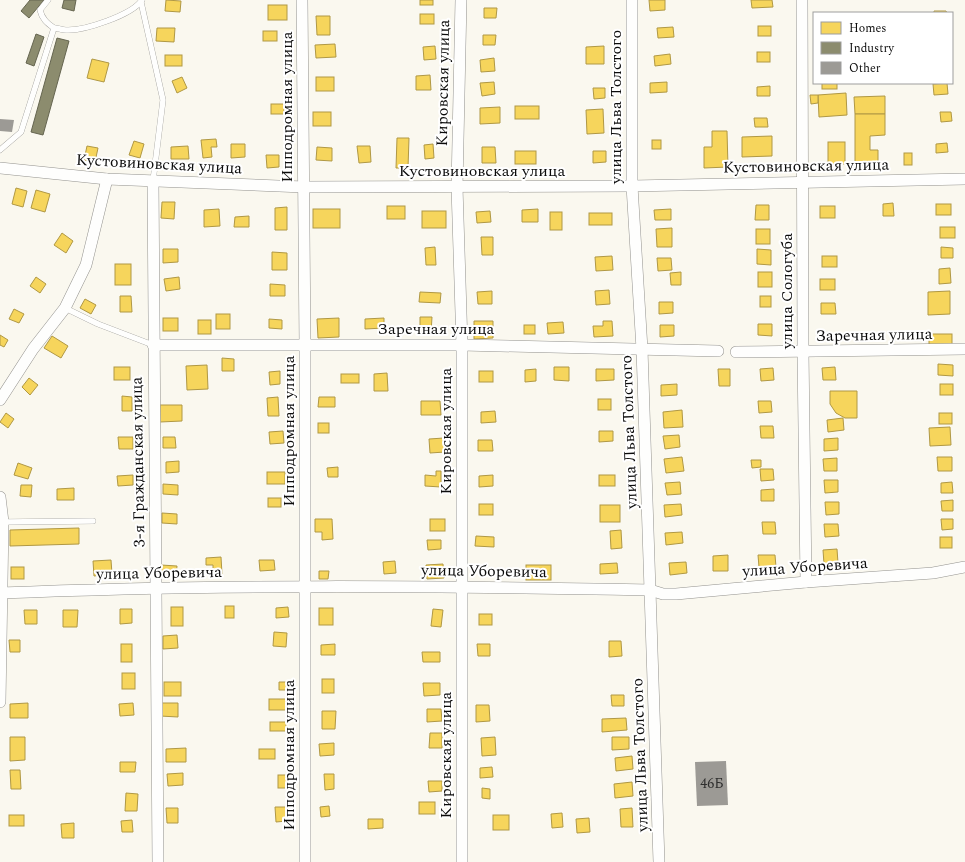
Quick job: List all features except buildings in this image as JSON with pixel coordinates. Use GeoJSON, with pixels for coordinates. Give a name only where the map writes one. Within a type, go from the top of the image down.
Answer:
{"type":"FeatureCollection","features":[{"type":"Feature","properties":{"kind":"street","name":"Ипподромная улица"},"geometry":{"type":"LineString","coordinates":[[302,0],[305,346],[305,862]]}},
{"type":"Feature","properties":{"kind":"street","name":"Кировская улица"},"geometry":{"type":"LineString","coordinates":[[461,0],[457,187],[462,345],[462,862]]}},
{"type":"Feature","properties":{"kind":"street","name":"улица Льва Толстого"},"geometry":{"type":"LineString","coordinates":[[632,0],[632,186],[642,349],[660,862]]}},
{"type":"Feature","properties":{"kind":"street","name":"улица Сологуба"},"geometry":{"type":"LineString","coordinates":[[802,0],[803,352],[806,582]]}},
{"type":"Feature","properties":{"kind":"street","name":"Кустовиновская улица"},"geometry":{"type":"LineString","coordinates":[[0,168],[107,179],[304,187],[632,186],[965,179]]}},
{"type":"Feature","properties":{"kind":"street"},"geometry":{"type":"LineString","coordinates":[[0,400],[33,349],[65,308],[86,265],[107,179]]}},
{"type":"Feature","properties":{"kind":"street","name":"3-я Гражданская улица"},"geometry":{"type":"LineString","coordinates":[[153,181],[153,345],[158,862]]}},
{"type":"Feature","properties":{"kind":"street","name":"Заречная улица"},"geometry":{"type":"LineString","coordinates":[[153,345],[462,345],[718,351]]}},
{"type":"Feature","properties":{"kind":"street","name":"Заречная улица"},"geometry":{"type":"LineString","coordinates":[[736,352],[965,349]]}},
{"type":"Feature","properties":{"kind":"street"},"geometry":{"type":"LineString","coordinates":[[0,497],[3,522],[0,702]]}},
{"type":"Feature","properties":{"kind":"street","name":"улица Уборевича"},"geometry":{"type":"LineString","coordinates":[[1,593],[156,588],[461,586],[650,590],[663,594],[676,594],[806,582],[906,576],[965,567]]}},
{"type":"Feature","properties":{"kind":"lane"},"geometry":{"type":"LineString","coordinates":[[48,0],[40,10],[45,21],[54,28],[66,30],[78,29],[113,19],[133,10],[142,1]]}},
{"type":"Feature","properties":{"kind":"lane"},"geometry":{"type":"LineString","coordinates":[[142,1],[163,100],[153,181]]}},
{"type":"Feature","properties":{"kind":"lane"},"geometry":{"type":"LineString","coordinates":[[0,150],[21,132],[54,28]]}},
{"type":"Feature","properties":{"kind":"lane"},"geometry":{"type":"LineString","coordinates":[[65,308],[98,324],[153,345]]}},
{"type":"Feature","properties":{"kind":"lane"},"geometry":{"type":"LineString","coordinates":[[3,522],[92,521]]}}]}
